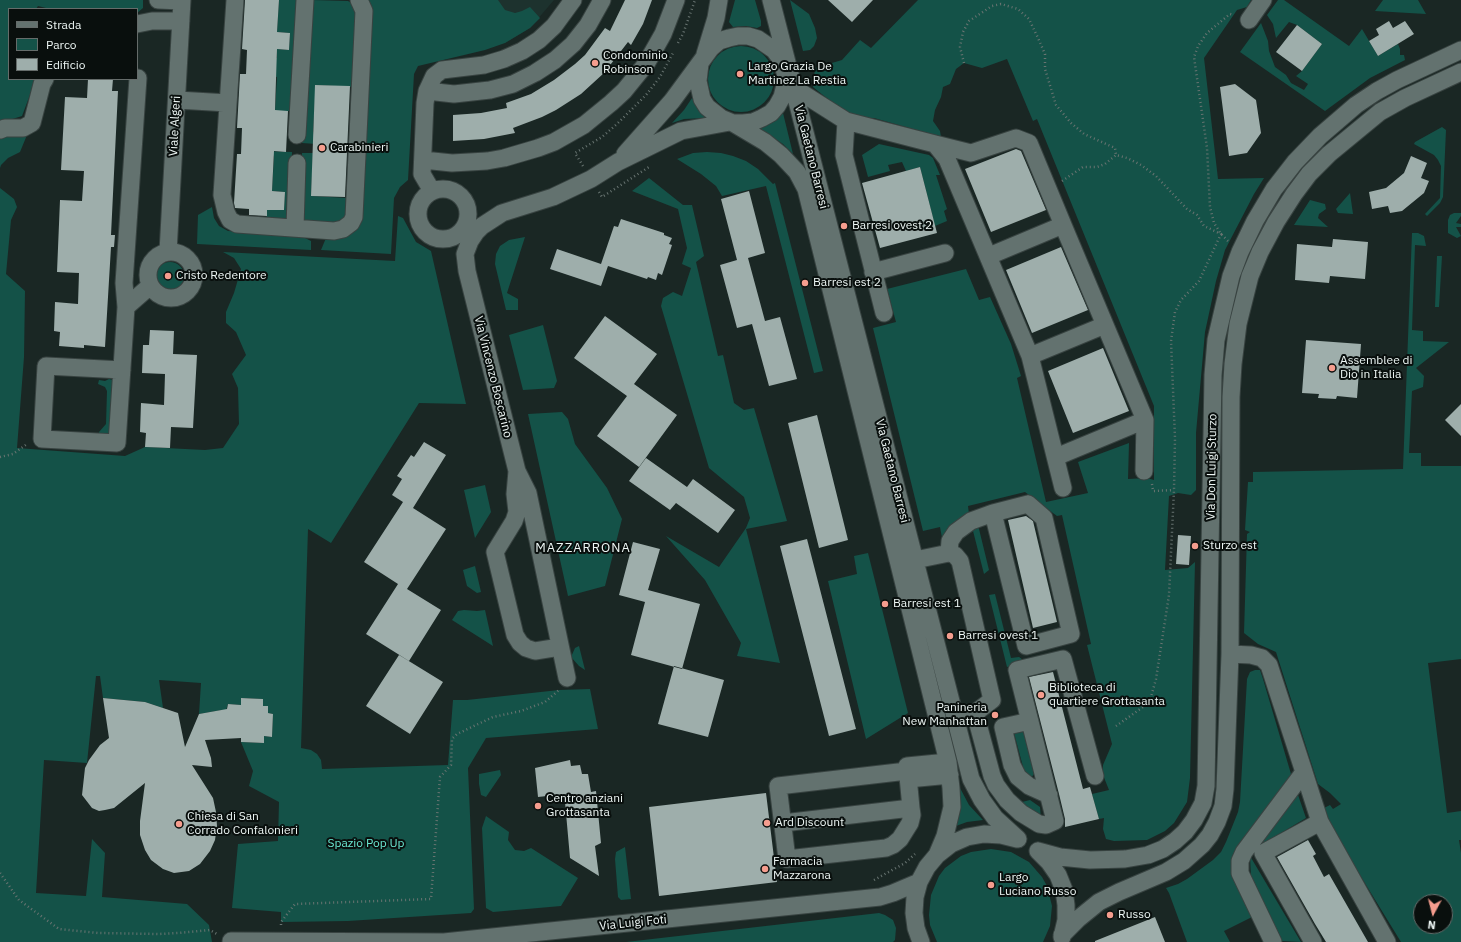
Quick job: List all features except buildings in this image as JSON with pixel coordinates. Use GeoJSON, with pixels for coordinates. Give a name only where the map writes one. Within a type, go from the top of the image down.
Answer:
{"type":"FeatureCollection","features":[{"type":"Feature","properties":{"kind":"street"},"geometry":{"type":"LineString","coordinates":[[158,0],[182,0]]}},
{"type":"Feature","properties":{"kind":"street","name":"Viale Algeri"},"geometry":{"type":"LineString","coordinates":[[168,252],[182,0]]}},
{"type":"Feature","properties":{"kind":"street"},"geometry":{"type":"LineString","coordinates":[[235,0],[222,195],[226,212],[230,220],[237,224],[334,231],[343,229],[351,223],[354,216],[364,10],[359,0]]}},
{"type":"Feature","properties":{"kind":"street"},"geometry":{"type":"LineString","coordinates":[[297,135],[304,0]]}},
{"type":"Feature","properties":{"kind":"street"},"geometry":{"type":"LineString","coordinates":[[432,191],[422,174],[426,91],[434,76],[442,70],[489,64],[513,55],[526,48],[539,40],[554,26],[573,0]]}},
{"type":"Feature","properties":{"kind":"street"},"geometry":{"type":"LineString","coordinates":[[426,91],[454,94],[484,91],[513,84],[535,73],[555,60],[573,44],[588,25],[602,0]]}},
{"type":"Feature","properties":{"kind":"street"},"geometry":{"type":"LineString","coordinates":[[423,160],[452,163],[487,161],[504,158],[521,154],[548,144],[584,125],[624,91],[646,64],[663,34],[676,0]]}},
{"type":"Feature","properties":{"kind":"street"},"geometry":{"type":"LineString","coordinates":[[719,0],[716,18],[703,59],[698,82],[702,99],[714,113],[731,122]]}},
{"type":"Feature","properties":{"kind":"street"},"geometry":{"type":"LineString","coordinates":[[467,207],[483,214],[502,213],[553,197],[591,179],[618,162],[680,131],[731,122],[753,122],[762,118],[777,106],[788,92],[782,45],[771,0]]}},
{"type":"Feature","properties":{"kind":"street"},"geometry":{"type":"LineString","coordinates":[[1249,20],[1263,0]]}},
{"type":"Feature","properties":{"kind":"street"},"geometry":{"type":"LineString","coordinates":[[138,24],[152,21],[181,21]]}},
{"type":"Feature","properties":{"kind":"street"},"geometry":{"type":"LineString","coordinates":[[618,162],[672,101],[711,48],[719,41],[738,36],[748,36],[758,39],[767,43],[774,50],[780,58],[785,70]]}},
{"type":"Feature","properties":{"kind":"street"},"geometry":{"type":"LineString","coordinates":[[782,45],[788,92]]}},
{"type":"Feature","properties":{"kind":"street","name":"Via Don Luigi Sturzo"},"geometry":{"type":"LineString","coordinates":[[1038,851],[1060,857],[1090,860],[1125,859],[1148,855],[1163,849],[1185,832],[1194,820],[1203,803],[1206,786],[1213,375],[1216,340],[1224,300],[1231,276],[1240,252],[1255,221],[1274,189],[1295,162],[1320,136],[1356,105],[1377,91],[1461,50]]}},
{"type":"Feature","properties":{"kind":"street","name":"Via Don Luigi Sturzo"},"geometry":{"type":"LineString","coordinates":[[1062,940],[1078,919],[1099,902],[1166,872],[1184,861],[1202,845],[1210,835],[1221,811],[1225,789],[1230,654],[1230,398],[1237,331],[1250,276],[1260,252],[1276,222],[1294,194],[1309,174],[1329,154],[1380,112],[1405,98],[1461,72]]}},
{"type":"Feature","properties":{"kind":"street"},"geometry":{"type":"LineString","coordinates":[[0,130],[5,128],[23,128],[32,123],[44,80]]}},
{"type":"Feature","properties":{"kind":"street"},"geometry":{"type":"LineString","coordinates":[[122,370],[46,366],[42,439],[117,443],[122,370],[126,307],[124,283],[138,80]]}},
{"type":"Feature","properties":{"kind":"street"},"geometry":{"type":"LineString","coordinates":[[788,92],[821,104],[846,121],[971,153],[1016,138],[1029,144],[1145,420],[1144,471]]}},
{"type":"Feature","properties":{"kind":"street","name":"Via Gaetano Barresi"},"geometry":{"type":"LineString","coordinates":[[788,92],[803,126],[971,779],[982,800],[1000,824],[1018,839]]}},
{"type":"Feature","properties":{"kind":"street"},"geometry":{"type":"LineString","coordinates":[[177,100],[228,103]]}},
{"type":"Feature","properties":{"kind":"street"},"geometry":{"type":"LineString","coordinates":[[803,126],[813,111],[821,104]]}},
{"type":"Feature","properties":{"kind":"street"},"geometry":{"type":"LineString","coordinates":[[846,121],[844,155],[884,313]]}},
{"type":"Feature","properties":{"kind":"street","name":"Via Gaetano Barresi"},"geometry":{"type":"LineString","coordinates":[[731,122],[765,142],[781,155],[797,172],[806,189],[949,768],[952,807],[945,836],[937,855]]}},
{"type":"Feature","properties":{"kind":"street"},"geometry":{"type":"LineString","coordinates":[[935,144],[948,159],[1030,356],[1063,488]]}},
{"type":"Feature","properties":{"kind":"street"},"geometry":{"type":"LineString","coordinates":[[295,228],[297,163]]}},
{"type":"Feature","properties":{"kind":"street"},"geometry":{"type":"LineString","coordinates":[[440,189],[457,193],[463,199],[467,207],[468,216],[466,225],[461,232],[446,240],[438,240],[424,232],[417,218],[417,210],[420,202],[432,191],[440,189]]}},
{"type":"Feature","properties":{"kind":"street"},"geometry":{"type":"LineString","coordinates":[[465,254],[470,241],[476,232],[482,226],[502,213]]}},
{"type":"Feature","properties":{"kind":"street"},"geometry":{"type":"LineString","coordinates":[[988,256],[1063,225]]}},
{"type":"Feature","properties":{"kind":"street"},"geometry":{"type":"LineString","coordinates":[[454,237],[465,254]]}},
{"type":"Feature","properties":{"kind":"street"},"geometry":{"type":"LineString","coordinates":[[168,252],[181,254],[190,262],[194,274],[191,287],[183,296],[170,299],[158,295],[150,286],[147,275],[150,264],[158,256],[168,252]]}},
{"type":"Feature","properties":{"kind":"street"},"geometry":{"type":"LineString","coordinates":[[873,272],[945,252]]}},
{"type":"Feature","properties":{"kind":"street","name":"Via Vincenzo Boscarino"},"geometry":{"type":"LineString","coordinates":[[465,254],[467,271],[517,470],[528,493],[567,678]]}},
{"type":"Feature","properties":{"kind":"street"},"geometry":{"type":"LineString","coordinates":[[126,307],[150,286]]}},
{"type":"Feature","properties":{"kind":"street"},"geometry":{"type":"LineString","coordinates":[[1030,356],[1105,325]]}},
{"type":"Feature","properties":{"kind":"street"},"geometry":{"type":"LineString","coordinates":[[1056,457],[1145,420]]}},
{"type":"Feature","properties":{"kind":"street"},"geometry":{"type":"LineString","coordinates":[[517,470],[515,494],[517,512],[514,521],[494,552],[515,635],[520,643],[526,648],[535,651],[560,647]]}},
{"type":"Feature","properties":{"kind":"street"},"geometry":{"type":"LineString","coordinates":[[949,552],[950,541],[956,532],[971,521],[993,513],[1028,504],[1044,518],[1071,634],[1026,646],[993,513]]}},
{"type":"Feature","properties":{"kind":"street"},"geometry":{"type":"LineString","coordinates":[[915,560],[949,552],[955,555],[960,561],[992,700],[975,713],[955,719]]}},
{"type":"Feature","properties":{"kind":"street"},"geometry":{"type":"LineString","coordinates":[[1230,654],[1251,655],[1262,658],[1269,665],[1320,822],[1387,942]]}},
{"type":"Feature","properties":{"kind":"street"},"geometry":{"type":"LineString","coordinates":[[975,713],[992,776],[996,785],[1007,800],[1021,813],[1039,824],[1046,825],[1055,821],[1017,670],[1063,659],[1095,776]]}},
{"type":"Feature","properties":{"kind":"street"},"geometry":{"type":"LineString","coordinates":[[1030,720],[1003,727],[1012,765],[1018,777],[1029,786],[1049,795]]}},
{"type":"Feature","properties":{"kind":"street"},"geometry":{"type":"LineString","coordinates":[[908,775],[778,786],[787,859],[886,848],[893,845],[900,839],[910,823],[912,815],[908,775],[906,766],[949,768]]}},
{"type":"Feature","properties":{"kind":"street"},"geometry":{"type":"LineString","coordinates":[[1270,941],[1240,873],[1240,861],[1244,852],[1304,772]]}},
{"type":"Feature","properties":{"kind":"street"},"geometry":{"type":"LineString","coordinates":[[783,823],[911,808]]}},
{"type":"Feature","properties":{"kind":"street"},"geometry":{"type":"LineString","coordinates":[[1313,942],[1263,853],[1320,822]]}},
{"type":"Feature","properties":{"kind":"street"},"geometry":{"type":"LineString","coordinates":[[921,942],[916,928],[914,913],[915,897],[919,882],[927,867],[937,855],[956,842],[984,834],[1001,835],[1018,839],[1029,844],[1049,862],[1058,875],[1064,890],[1066,920],[1062,940]]}},
{"type":"Feature","properties":{"kind":"street","name":"Via Luigi Foti"},"geometry":{"type":"LineString","coordinates":[[231,941],[444,942],[880,897],[893,894],[919,882]]}},
{"type":"Feature","properties":{"kind":"path"},"geometry":{"type":"LineString","coordinates":[[677,46],[684,34],[695,0]]}},
{"type":"Feature","properties":{"kind":"path"},"geometry":{"type":"LineString","coordinates":[[964,63],[960,47],[963,32],[969,21],[992,6],[1001,4],[1018,9],[1029,20],[1045,54],[1046,69],[1056,105],[1071,123],[1084,134],[1115,148],[1116,156]]}},
{"type":"Feature","properties":{"kind":"path"},"geometry":{"type":"LineString","coordinates":[[1240,252],[1221,234],[1214,223],[1210,207],[1207,148],[1194,57],[1198,46],[1207,33],[1230,14],[1242,15],[1249,20]]}},
{"type":"Feature","properties":{"kind":"path"},"geometry":{"type":"LineString","coordinates":[[642,171],[602,197],[575,153],[602,137],[646,95],[660,77],[673,52]]}},
{"type":"Feature","properties":{"kind":"path"},"geometry":{"type":"LineString","coordinates":[[1048,191],[1084,167],[1097,167],[1105,164],[1116,156],[1127,158],[1156,176],[1187,209],[1197,215],[1204,226],[1221,234]]}},
{"type":"Feature","properties":{"kind":"path"},"geometry":{"type":"LineString","coordinates":[[1116,726],[1143,707],[1150,697],[1156,679],[1169,595],[1175,438],[1171,341],[1175,312],[1181,300],[1199,281],[1221,234]]}},
{"type":"Feature","properties":{"kind":"path"},"geometry":{"type":"LineString","coordinates":[[0,457],[13,454],[26,444],[42,439]]}},
{"type":"Feature","properties":{"kind":"path"},"geometry":{"type":"LineString","coordinates":[[1144,471],[1152,478],[1153,491],[1174,490]]}},
{"type":"Feature","properties":{"kind":"path"},"geometry":{"type":"LineString","coordinates":[[282,929],[281,922],[296,904],[431,900],[440,777],[451,765],[452,739],[456,734],[493,717],[521,711],[545,702],[559,690],[567,678]]}},
{"type":"Feature","properties":{"kind":"path"},"geometry":{"type":"LineString","coordinates":[[0,873],[19,900],[59,929],[98,933],[158,934],[178,934],[210,930],[231,941]]}},
{"type":"Feature","properties":{"kind":"shaded area"},"geometry":{"type":"Polygon","coordinates":[[[474,0],[554,0],[530,28],[505,43],[474,0]]]}},
{"type":"Feature","properties":{"kind":"green space"},"geometry":{"type":"Polygon","coordinates":[[[0,0],[143,0],[143,8],[138,12],[138,8],[46,8],[38,6],[37,8],[8,8],[8,80],[36,80],[22,116],[0,123],[0,0]]]}},
{"type":"Feature","properties":{"kind":"green space"},"geometry":{"type":"Polygon","coordinates":[[[279,0],[300,0],[294,111],[275,111],[277,77],[266,76],[267,58],[277,58],[277,49],[289,50],[290,33],[277,32],[279,0]]]}},
{"type":"Feature","properties":{"kind":"green space"},"geometry":{"type":"Polygon","coordinates":[[[311,0],[348,1],[355,5],[358,10],[353,87],[316,85],[313,131],[316,144],[302,143],[309,2],[311,0]]]}},
{"type":"Feature","properties":{"kind":"green space"},"geometry":{"type":"Polygon","coordinates":[[[367,0],[498,0],[505,10],[515,13],[530,7],[540,18],[530,28],[505,43],[485,50],[418,66],[414,74],[408,180],[400,187],[394,198],[391,254],[321,250],[326,238],[349,235],[367,0]]]}},
{"type":"Feature","properties":{"kind":"green space"},"geometry":{"type":"Polygon","coordinates":[[[735,0],[755,0],[761,26],[757,28],[746,26],[733,27],[729,22],[735,0]]]}},
{"type":"Feature","properties":{"kind":"green space"},"geometry":{"type":"Polygon","coordinates":[[[790,0],[809,14],[815,28],[817,38],[814,46],[810,50],[803,51],[790,0]]]}},
{"type":"Feature","properties":{"kind":"green space"},"geometry":{"type":"Polygon","coordinates":[[[918,0],[1251,0],[1247,7],[1237,10],[1204,58],[1218,179],[1264,178],[1225,250],[1216,281],[1205,332],[1196,433],[1196,490],[1191,495],[1178,493],[1169,496],[1165,570],[1188,568],[1195,562],[1190,778],[1187,802],[1174,823],[1165,831],[1147,840],[1114,841],[1106,839],[1103,829],[1104,818],[1099,819],[1092,794],[1109,790],[1103,775],[1103,765],[1112,744],[1087,645],[1091,644],[1062,515],[1057,516],[1025,492],[968,506],[969,514],[943,543],[940,527],[923,531],[873,328],[896,322],[887,289],[966,269],[979,300],[990,297],[1011,344],[1021,376],[1017,378],[1046,502],[1088,493],[1078,462],[1129,443],[1128,479],[1147,478],[1154,480],[1154,406],[1037,119],[1033,121],[1007,59],[982,68],[964,63],[956,69],[950,84],[943,87],[941,97],[935,110],[933,121],[940,131],[941,137],[874,118],[863,118],[850,114],[834,104],[813,87],[815,68],[842,60],[860,40],[871,48],[918,0]]]}},
{"type":"Feature","properties":{"kind":"green space"},"geometry":{"type":"Polygon","coordinates":[[[1278,0],[1284,0],[1349,46],[1362,29],[1378,56],[1398,44],[1400,55],[1404,55],[1405,60],[1370,78],[1325,111],[1240,52],[1261,23],[1268,41],[1269,51],[1275,67],[1286,75],[1291,83],[1304,90],[1308,84],[1296,76],[1302,71],[1322,44],[1297,25],[1289,22],[1276,38],[1273,24],[1267,15],[1278,0]]]}},
{"type":"Feature","properties":{"kind":"green space"},"geometry":{"type":"Polygon","coordinates":[[[1383,0],[1418,0],[1426,14],[1375,11],[1383,0]]]}},
{"type":"Feature","properties":{"kind":"green space"},"geometry":{"type":"Polygon","coordinates":[[[741,46],[754,49],[764,56],[771,66],[774,79],[771,92],[764,102],[754,109],[741,112],[728,109],[718,102],[711,92],[708,79],[711,66],[718,56],[728,49],[741,46]]]}},
{"type":"Feature","properties":{"kind":"green space"},"geometry":{"type":"Polygon","coordinates":[[[692,98],[705,118],[684,119],[672,123],[684,110],[692,98]]]}},
{"type":"Feature","properties":{"kind":"green space"},"geometry":{"type":"Polygon","coordinates":[[[783,113],[793,154],[783,144],[760,129],[775,121],[783,113]]]}},
{"type":"Feature","properties":{"kind":"green space"},"geometry":{"type":"Polygon","coordinates":[[[1442,127],[1446,130],[1443,197],[1440,203],[1427,216],[1425,214],[1440,198],[1441,166],[1434,155],[1414,144],[1442,127]]]}},
{"type":"Feature","properties":{"kind":"green space"},"geometry":{"type":"Polygon","coordinates":[[[27,135],[20,152],[8,158],[0,168],[0,136],[27,135]]]}},
{"type":"Feature","properties":{"kind":"green space"},"geometry":{"type":"Polygon","coordinates":[[[879,144],[929,155],[933,158],[940,175],[936,175],[947,209],[944,211],[947,221],[935,226],[920,167],[906,171],[902,162],[888,165],[890,171],[868,177],[862,155],[879,144]]]}},
{"type":"Feature","properties":{"kind":"green space"},"geometry":{"type":"Polygon","coordinates":[[[262,151],[292,152],[291,213],[287,220],[266,220],[267,210],[284,210],[285,192],[272,191],[274,156],[262,151]]]}},
{"type":"Feature","properties":{"kind":"green space"},"geometry":{"type":"Polygon","coordinates":[[[302,153],[313,153],[311,196],[347,198],[346,216],[342,221],[335,224],[300,221],[302,153]]]}},
{"type":"Feature","properties":{"kind":"green space"},"geometry":{"type":"Polygon","coordinates":[[[693,153],[721,153],[746,161],[758,169],[773,184],[775,183],[823,371],[814,373],[766,186],[722,196],[716,186],[701,174],[677,159],[693,153]]]}},
{"type":"Feature","properties":{"kind":"green space"},"geometry":{"type":"Polygon","coordinates":[[[649,178],[683,205],[692,205],[704,256],[696,262],[718,356],[723,355],[734,403],[744,410],[754,408],[787,521],[746,529],[780,663],[737,656],[741,643],[705,580],[666,536],[719,567],[746,528],[750,518],[744,497],[709,468],[661,306],[663,298],[673,292],[682,296],[691,268],[682,264],[687,248],[678,209],[632,191],[649,178]]]}},
{"type":"Feature","properties":{"kind":"green space","name":"Spazio Pop Up"},"geometry":{"type":"Polygon","coordinates":[[[0,188],[14,199],[17,207],[11,220],[6,274],[25,291],[24,357],[17,448],[125,456],[145,447],[205,450],[223,448],[239,424],[238,388],[232,374],[246,355],[236,332],[226,323],[226,312],[234,293],[241,269],[234,258],[223,252],[395,261],[398,216],[403,218],[416,242],[431,251],[466,404],[419,403],[331,543],[308,529],[301,748],[311,750],[317,754],[321,760],[322,769],[448,765],[453,700],[467,700],[559,690],[590,689],[598,729],[486,738],[468,768],[474,909],[471,913],[348,921],[281,922],[281,912],[232,908],[238,844],[278,841],[279,802],[249,786],[253,771],[241,742],[263,743],[264,736],[272,737],[273,714],[268,713],[263,706],[263,699],[242,698],[241,705],[228,704],[225,713],[222,710],[199,714],[201,683],[159,680],[163,708],[145,702],[103,698],[100,676],[96,676],[87,763],[44,760],[36,893],[86,896],[92,839],[105,853],[102,897],[187,904],[209,925],[212,942],[0,942],[0,188]]]}},
{"type":"Feature","properties":{"kind":"green space"},"geometry":{"type":"Polygon","coordinates":[[[1350,193],[1353,214],[1338,213],[1336,209],[1350,193]]]}},
{"type":"Feature","properties":{"kind":"green space"},"geometry":{"type":"Polygon","coordinates":[[[1310,200],[1325,204],[1326,209],[1319,214],[1318,218],[1328,227],[1294,225],[1310,200]]]}},
{"type":"Feature","properties":{"kind":"green space"},"geometry":{"type":"Polygon","coordinates":[[[212,207],[214,218],[219,226],[228,231],[299,235],[311,241],[311,250],[197,244],[198,215],[212,207]]]}},
{"type":"Feature","properties":{"kind":"green space"},"geometry":{"type":"Polygon","coordinates":[[[1454,213],[1461,213],[1461,216],[1456,223],[1461,224],[1461,227],[1456,227],[1461,236],[1457,238],[1448,233],[1448,220],[1450,215],[1454,213]]]}},
{"type":"Feature","properties":{"kind":"green space"},"geometry":{"type":"Polygon","coordinates":[[[1412,233],[1418,233],[1424,236],[1426,246],[1415,245],[1412,330],[1423,331],[1423,341],[1449,342],[1416,368],[1424,376],[1423,387],[1412,391],[1409,453],[1421,453],[1421,466],[1461,466],[1461,659],[1428,663],[1447,813],[1461,811],[1461,840],[1459,840],[1461,853],[1461,942],[1401,942],[1320,810],[1330,805],[1333,809],[1341,804],[1318,784],[1276,652],[1258,644],[1244,633],[1247,534],[1250,532],[1245,530],[1248,482],[1253,482],[1253,472],[1403,469],[1412,233]]]}},
{"type":"Feature","properties":{"kind":"green space"},"geometry":{"type":"Polygon","coordinates":[[[525,237],[507,293],[518,299],[518,310],[506,310],[495,264],[496,254],[500,246],[509,240],[525,237]]]}},
{"type":"Feature","properties":{"kind":"green space"},"geometry":{"type":"Polygon","coordinates":[[[1437,256],[1442,256],[1439,307],[1435,307],[1437,256]]]}},
{"type":"Feature","properties":{"kind":"green space"},"geometry":{"type":"Polygon","coordinates":[[[170,262],[180,266],[184,276],[180,286],[170,290],[160,286],[156,276],[160,266],[170,262]]]}},
{"type":"Feature","properties":{"kind":"green space"},"geometry":{"type":"Polygon","coordinates":[[[543,325],[557,381],[554,388],[523,390],[509,335],[543,325]]]}},
{"type":"Feature","properties":{"kind":"green space"},"geometry":{"type":"Polygon","coordinates":[[[109,379],[113,380],[110,433],[108,437],[98,437],[99,432],[106,424],[107,391],[105,387],[98,384],[99,380],[105,381],[109,379]]]}},
{"type":"Feature","properties":{"kind":"green space"},"geometry":{"type":"Polygon","coordinates":[[[562,412],[568,419],[575,444],[607,488],[622,519],[605,586],[568,596],[528,414],[562,412]]]}},
{"type":"Feature","properties":{"kind":"green space"},"geometry":{"type":"Polygon","coordinates":[[[485,485],[491,512],[475,538],[464,490],[485,485]]]}},
{"type":"Feature","properties":{"kind":"green space"},"geometry":{"type":"Polygon","coordinates":[[[972,527],[978,527],[979,529],[989,570],[984,574],[972,527]]]}},
{"type":"Feature","properties":{"kind":"green space"},"geometry":{"type":"Polygon","coordinates":[[[868,553],[908,713],[866,739],[828,581],[857,574],[854,556],[868,553]]]}},
{"type":"Feature","properties":{"kind":"green space"},"geometry":{"type":"Polygon","coordinates":[[[475,566],[481,592],[477,593],[467,586],[463,570],[475,566]]]}},
{"type":"Feature","properties":{"kind":"green space"},"geometry":{"type":"Polygon","coordinates":[[[995,594],[1011,658],[1019,657],[1026,662],[1007,667],[989,595],[995,594]]]}},
{"type":"Feature","properties":{"kind":"green space"},"geometry":{"type":"Polygon","coordinates":[[[485,610],[493,646],[452,620],[458,611],[485,610]]]}},
{"type":"Feature","properties":{"kind":"green space"},"geometry":{"type":"Polygon","coordinates":[[[579,646],[585,670],[571,657],[575,648],[579,646]]]}},
{"type":"Feature","properties":{"kind":"green space"},"geometry":{"type":"Polygon","coordinates":[[[1260,670],[1291,774],[1289,780],[1239,846],[1231,862],[1232,875],[1252,917],[1224,931],[1230,942],[1187,942],[1166,888],[1187,879],[1213,860],[1221,852],[1226,842],[1238,812],[1240,802],[1247,679],[1250,672],[1260,670]]]}},
{"type":"Feature","properties":{"kind":"green space"},"geometry":{"type":"Polygon","coordinates":[[[1023,730],[1034,774],[1031,778],[1025,774],[1014,733],[1023,730]]]}},
{"type":"Feature","properties":{"kind":"green space"},"geometry":{"type":"Polygon","coordinates":[[[500,770],[501,775],[486,797],[481,795],[479,774],[500,770]]]}},
{"type":"Feature","properties":{"kind":"green space"},"geometry":{"type":"Polygon","coordinates":[[[960,788],[969,805],[983,820],[967,822],[956,826],[960,788]]]}},
{"type":"Feature","properties":{"kind":"green space"},"geometry":{"type":"Polygon","coordinates":[[[1297,792],[1306,818],[1266,842],[1258,843],[1297,792]]]}},
{"type":"Feature","properties":{"kind":"green space"},"geometry":{"type":"Polygon","coordinates":[[[1030,800],[1040,807],[1041,819],[1018,803],[1030,800]]]}},
{"type":"Feature","properties":{"kind":"green space"},"geometry":{"type":"Polygon","coordinates":[[[486,816],[509,832],[508,840],[515,850],[524,851],[531,848],[578,878],[561,906],[493,912],[486,908],[482,828],[486,816]]]}},
{"type":"Feature","properties":{"kind":"green space"},"geometry":{"type":"Polygon","coordinates":[[[625,847],[631,899],[621,900],[618,897],[615,859],[616,852],[625,847]]]}},
{"type":"Feature","properties":{"kind":"green space"},"geometry":{"type":"Polygon","coordinates":[[[991,849],[1011,852],[1029,862],[1042,877],[1047,886],[1052,906],[1050,926],[1043,942],[937,942],[930,925],[929,915],[931,895],[939,876],[945,868],[961,856],[971,852],[991,849]]]}},
{"type":"Feature","properties":{"kind":"green space"},"geometry":{"type":"Polygon","coordinates":[[[1250,856],[1301,942],[1282,941],[1251,877],[1250,856]]]}},
{"type":"Feature","properties":{"kind":"green space"},"geometry":{"type":"Polygon","coordinates":[[[879,913],[893,920],[896,928],[895,940],[893,942],[626,942],[879,913]]]}},
{"type":"Feature","properties":{"kind":"place","name":"Condominio Robinson"},"geometry":{"type":"Point","coordinates":[595,63]}},
{"type":"Feature","properties":{"kind":"place","name":"Largo Grazia De Martinez La Restia"},"geometry":{"type":"Point","coordinates":[740,74]}},
{"type":"Feature","properties":{"kind":"place","name":"Carabinieri"},"geometry":{"type":"Point","coordinates":[322,148]}},
{"type":"Feature","properties":{"kind":"place","name":"Barresi ovest 2"},"geometry":{"type":"Point","coordinates":[844,226]}},
{"type":"Feature","properties":{"kind":"place","name":"Cristo Redentore"},"geometry":{"type":"Point","coordinates":[168,276]}},
{"type":"Feature","properties":{"kind":"place","name":"Barresi est 2"},"geometry":{"type":"Point","coordinates":[805,283]}},
{"type":"Feature","properties":{"kind":"place","name":"Assemblee di Dio in Italia"},"geometry":{"type":"Point","coordinates":[1332,368]}},
{"type":"Feature","properties":{"kind":"place","name":"Sturzo est"},"geometry":{"type":"Point","coordinates":[1195,546]}},
{"type":"Feature","properties":{"kind":"place","name":"Barresi est 1"},"geometry":{"type":"Point","coordinates":[885,604]}},
{"type":"Feature","properties":{"kind":"place","name":"Barresi ovest 1"},"geometry":{"type":"Point","coordinates":[950,636]}},
{"type":"Feature","properties":{"kind":"place","name":"Biblioteca di quartiere Grottasanta"},"geometry":{"type":"Point","coordinates":[1041,695]}},
{"type":"Feature","properties":{"kind":"place","name":"Panineria New Manhattan"},"geometry":{"type":"Point","coordinates":[995,715]}},
{"type":"Feature","properties":{"kind":"place","name":"Centro anziani Grottasanta"},"geometry":{"type":"Point","coordinates":[538,806]}},
{"type":"Feature","properties":{"kind":"place","name":"Ard Discount"},"geometry":{"type":"Point","coordinates":[767,823]}},
{"type":"Feature","properties":{"kind":"place","name":"Chiesa di San Corrado Confalonieri"},"geometry":{"type":"Point","coordinates":[179,824]}},
{"type":"Feature","properties":{"kind":"place","name":"Farmacia Mazzarona"},"geometry":{"type":"Point","coordinates":[765,869]}},
{"type":"Feature","properties":{"kind":"place","name":"Largo Luciano Russo"},"geometry":{"type":"Point","coordinates":[991,885]}},
{"type":"Feature","properties":{"kind":"place","name":"Russo"},"geometry":{"type":"Point","coordinates":[1110,915]}},
{"type":"Feature","properties":{"kind":"district","name":"MAZZARRONA"},"geometry":{"type":"Point","coordinates":[583,548]}}]}
